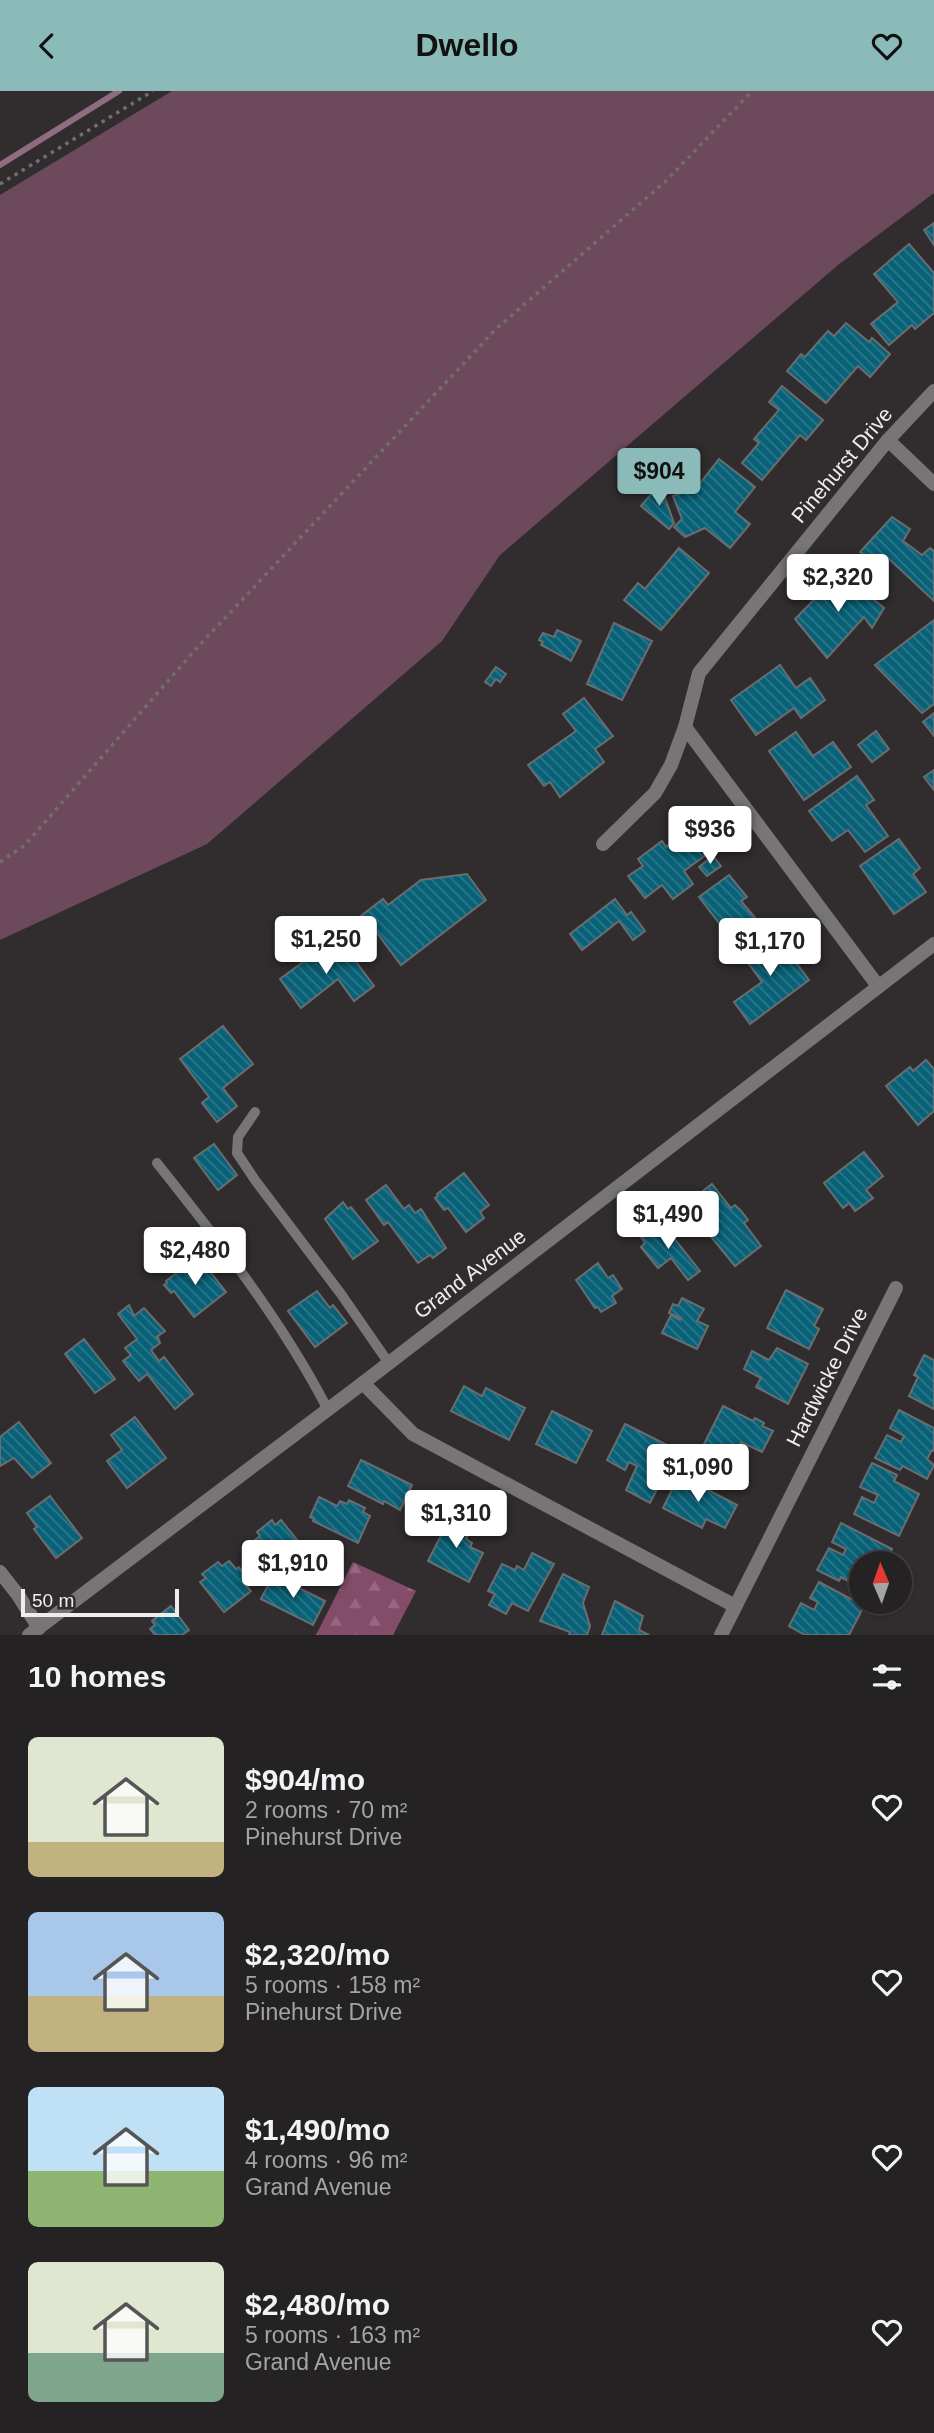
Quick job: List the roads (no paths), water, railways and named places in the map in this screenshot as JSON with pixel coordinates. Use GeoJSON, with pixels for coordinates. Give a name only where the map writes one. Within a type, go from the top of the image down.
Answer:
{"type":"FeatureCollection","features":[{"type":"Feature","properties":{"kind":"street","name":"Pinehurst Drive"},"geometry":{"type":"LineString","coordinates":[[603,845],[654,793],[671,765],[685,727],[699,673],[888,439],[934,391]]}},
{"type":"Feature","properties":{"kind":"street"},"geometry":{"type":"LineString","coordinates":[[888,439],[934,484]]}},
{"type":"Feature","properties":{"kind":"street"},"geometry":{"type":"LineString","coordinates":[[685,727],[878,986]]}},
{"type":"Feature","properties":{"kind":"street","name":"Grand Avenue"},"geometry":{"type":"LineString","coordinates":[[34,1631],[363,1383],[934,944]]}},
{"type":"Feature","properties":{"kind":"street","name":"Hardwicke Drive"},"geometry":{"type":"LineString","coordinates":[[722,1635],[896,1288]]}},
{"type":"Feature","properties":{"kind":"street"},"geometry":{"type":"LineString","coordinates":[[363,1383],[413,1434],[735,1606]]}},
{"type":"Feature","properties":{"kind":"street"},"geometry":{"type":"LineString","coordinates":[[0,1572],[18,1595],[34,1631]]}},
{"type":"Feature","properties":{"kind":"lane"},"geometry":{"type":"LineString","coordinates":[[255,1112],[238,1137],[237,1153],[388,1362]]}},
{"type":"Feature","properties":{"kind":"lane"},"geometry":{"type":"LineString","coordinates":[[157,1163],[236,1262],[313,1381],[327,1408]]}},
{"type":"Feature","properties":{"kind":"waterway"},"geometry":{"type":"LineString","coordinates":[[0,165],[119,91]]}}]}
